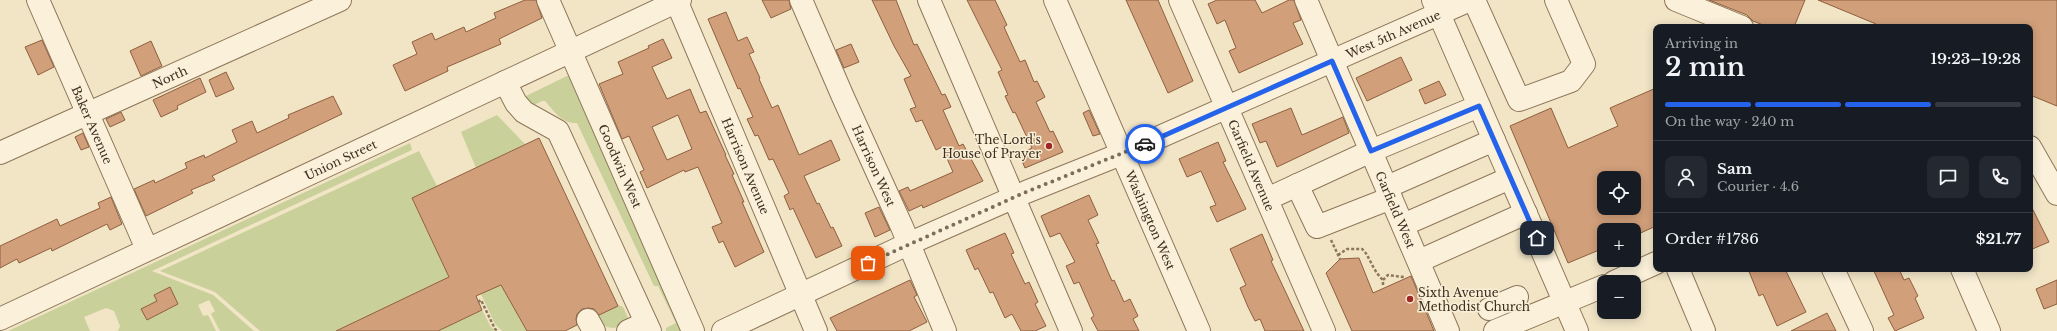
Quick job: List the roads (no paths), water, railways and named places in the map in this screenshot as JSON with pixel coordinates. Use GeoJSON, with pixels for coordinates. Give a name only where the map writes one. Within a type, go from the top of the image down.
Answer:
{"type":"FeatureCollection","features":[{"type":"Feature","properties":{"kind":"street","name":"Baker Avenue"},"geometry":{"type":"LineString","coordinates":[[38,0],[147,249]]}},
{"type":"Feature","properties":{"kind":"street","name":"North"},"geometry":{"type":"LineString","coordinates":[[0,153],[340,0]]}},
{"type":"Feature","properties":{"kind":"street","name":"Goodwin West"},"geometry":{"type":"LineString","coordinates":[[548,0],[693,331]]}},
{"type":"Feature","properties":{"kind":"street","name":"Harrison West"},"geometry":{"type":"LineString","coordinates":[[801,0],[945,331]]}},
{"type":"Feature","properties":{"kind":"street"},"geometry":{"type":"LineString","coordinates":[[929,0],[1071,331]]}},
{"type":"Feature","properties":{"kind":"street","name":"Washington West"},"geometry":{"type":"LineString","coordinates":[[1055,0],[1199,331]]}},
{"type":"Feature","properties":{"kind":"street","name":"Garfield Avenue"},"geometry":{"type":"LineString","coordinates":[[1180,0],[1324,331]]}},
{"type":"Feature","properties":{"kind":"street","name":"Garfield West"},"geometry":{"type":"LineString","coordinates":[[1306,0],[1421,265],[1448,331]]}},
{"type":"Feature","properties":{"kind":"street","name":"West 5th Avenue"},"geometry":{"type":"LineString","coordinates":[[723,331],[908,244],[1013,198],[1121,154],[1332,61],[1436,7],[1470,0]]}},
{"type":"Feature","properties":{"kind":"street"},"geometry":{"type":"LineString","coordinates":[[1474,0],[1519,100],[1571,80],[1584,64],[1556,0]]}},
{"type":"Feature","properties":{"kind":"street"},"geometry":{"type":"LineString","coordinates":[[1676,0],[1735,24]]}},
{"type":"Feature","properties":{"kind":"street","name":"Union Street"},"geometry":{"type":"LineString","coordinates":[[0,319],[677,1]]}},
{"type":"Feature","properties":{"kind":"street","name":"Harrison Avenue"},"geometry":{"type":"LineString","coordinates":[[677,1],[816,331]]}},
{"type":"Feature","properties":{"kind":"street"},"geometry":{"type":"LineString","coordinates":[[1436,7],[1577,331]]}},
{"type":"Feature","properties":{"kind":"street"},"geometry":{"type":"LineString","coordinates":[[505,82],[516,103],[524,112],[558,131],[641,328]]}},
{"type":"Feature","properties":{"kind":"street"},"geometry":{"type":"LineString","coordinates":[[1266,199],[1371,151],[1479,106]]}},
{"type":"Feature","properties":{"kind":"street"},"geometry":{"type":"LineString","coordinates":[[1297,185],[1317,227],[1494,140]]}},
{"type":"Feature","properties":{"kind":"street"},"geometry":{"type":"LineString","coordinates":[[2033,148],[2057,160]]}},
{"type":"Feature","properties":{"kind":"street"},"geometry":{"type":"LineString","coordinates":[[2033,152],[2057,194]]}},
{"type":"Feature","properties":{"kind":"street"},"geometry":{"type":"LineString","coordinates":[[1403,225],[1510,178]]}},
{"type":"Feature","properties":{"kind":"street"},"geometry":{"type":"LineString","coordinates":[[1421,265],[1526,213]]}},
{"type":"Feature","properties":{"kind":"street"},"geometry":{"type":"LineString","coordinates":[[1629,275],[1653,264]]}},
{"type":"Feature","properties":{"kind":"street"},"geometry":{"type":"LineString","coordinates":[[1679,272],[1704,331]]}},
{"type":"Feature","properties":{"kind":"street"},"geometry":{"type":"LineString","coordinates":[[1834,272],[1862,331]]}},
{"type":"Feature","properties":{"kind":"street"},"geometry":{"type":"LineString","coordinates":[[1963,272],[1989,331]]}},
{"type":"Feature","properties":{"kind":"street"},"geometry":{"type":"LineString","coordinates":[[1503,303],[1503,327],[1549,308],[1565,304],[1597,289]]}},
{"type":"Feature","properties":{"kind":"place","name":"The Lord's House of Prayer"},"geometry":{"type":"Point","coordinates":[1049,146]}},
{"type":"Feature","properties":{"kind":"place","name":"Sixth Avenue Methodist Church"},"geometry":{"type":"Point","coordinates":[1410,299]}}]}
